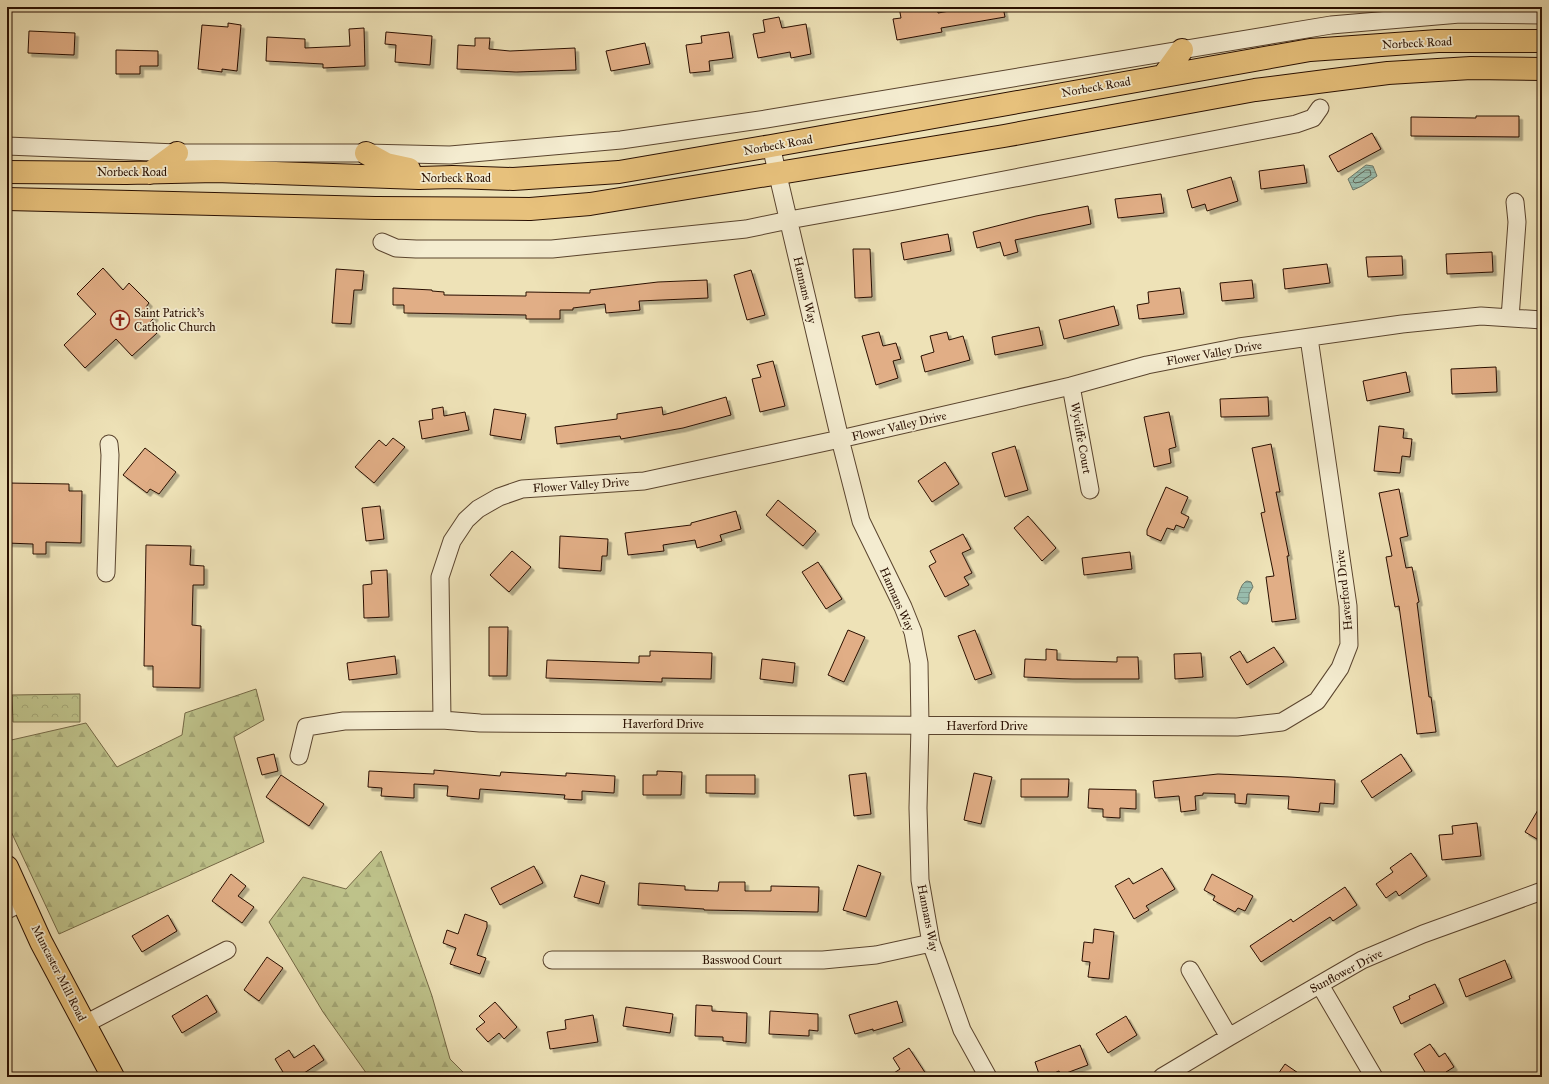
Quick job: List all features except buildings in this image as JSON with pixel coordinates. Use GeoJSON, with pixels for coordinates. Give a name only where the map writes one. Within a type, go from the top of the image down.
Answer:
{"type":"FeatureCollection","features":[{"type":"Feature","properties":{"kind":"main road","name":"Norbeck Road"},"geometry":{"type":"LineString","coordinates":[[7,172],[126,173],[216,171],[419,178],[453,177],[513,179],[619,172],[1310,50],[1438,41],[1542,41]]}},
{"type":"Feature","properties":{"kind":"main road"},"geometry":{"type":"LineString","coordinates":[[1164,75],[1182,50]]}},
{"type":"Feature","properties":{"kind":"main road"},"geometry":{"type":"LineString","coordinates":[[10,199],[374,208],[530,209],[590,204],[1004,136],[1255,90],[1388,73],[1472,68],[1542,69]]}},
{"type":"Feature","properties":{"kind":"main road"},"geometry":{"type":"LineString","coordinates":[[150,172],[177,153]]}},
{"type":"Feature","properties":{"kind":"main road"},"geometry":{"type":"LineString","coordinates":[[366,153],[386,164],[401,169],[421,170],[453,177]]}},
{"type":"Feature","properties":{"kind":"main road"},"geometry":{"type":"LineString","coordinates":[[10,199],[18,191],[28,188],[111,187],[126,173]]}},
{"type":"Feature","properties":{"kind":"main road","name":"Muncaster Mill Road"},"geometry":{"type":"LineString","coordinates":[[7,867],[15,906],[41,942],[113,1077]]}},
{"type":"Feature","properties":{"kind":"street"},"geometry":{"type":"LineString","coordinates":[[7,146],[177,153],[366,153],[450,155],[621,140],[766,119],[1331,25],[1460,14],[1542,15]]}},
{"type":"Feature","properties":{"kind":"street"},"geometry":{"type":"LineString","coordinates":[[382,242],[396,248],[416,249],[552,249],[746,229],[1296,124],[1313,118],[1320,108]]}},
{"type":"Feature","properties":{"kind":"street","name":"Hannans Way"},"geometry":{"type":"LineString","coordinates":[[772,146],[840,439],[861,522],[904,607],[913,632],[919,663],[920,726],[918,808],[920,880],[930,943],[962,1030],[988,1077]]}},
{"type":"Feature","properties":{"kind":"street"},"geometry":{"type":"LineString","coordinates":[[1510,318],[1517,222],[1515,202]]}},
{"type":"Feature","properties":{"kind":"street","name":"Flower Valley Drive"},"geometry":{"type":"LineString","coordinates":[[442,720],[440,577],[452,541],[466,520],[478,509],[499,497],[522,489],[644,481],[840,439],[1071,386],[1148,365],[1239,347],[1416,322],[1481,316],[1542,320]]}},
{"type":"Feature","properties":{"kind":"street","name":"Haverford Drive"},"geometry":{"type":"LineString","coordinates":[[299,756],[306,727],[344,722],[442,720],[488,723],[1237,727],[1282,722],[1318,701],[1340,668],[1349,645],[1348,606],[1309,338]]}},
{"type":"Feature","properties":{"kind":"street","name":"Wycliffe Court"},"geometry":{"type":"LineString","coordinates":[[1071,386],[1090,490]]}},
{"type":"Feature","properties":{"kind":"street"},"geometry":{"type":"LineString","coordinates":[[106,573],[110,455],[109,444]]}},
{"type":"Feature","properties":{"kind":"street","name":"Sunflower Drive"},"geometry":{"type":"LineString","coordinates":[[1162,1077],[1362,960],[1423,934],[1542,891]]}},
{"type":"Feature","properties":{"kind":"street","name":"Basswood Court"},"geometry":{"type":"LineString","coordinates":[[552,960],[823,960],[876,955],[930,943]]}},
{"type":"Feature","properties":{"kind":"street"},"geometry":{"type":"LineString","coordinates":[[85,1024],[227,950]]}},
{"type":"Feature","properties":{"kind":"street"},"geometry":{"type":"LineString","coordinates":[[1190,970],[1229,1037]]}},
{"type":"Feature","properties":{"kind":"street"},"geometry":{"type":"LineString","coordinates":[[1320,985],[1374,1077]]}},
{"type":"Feature","properties":{"kind":"green space"},"geometry":{"type":"Polygon","coordinates":[[[256,689],[264,720],[234,737],[264,842],[59,934],[7,823],[7,741],[86,723],[117,767],[182,735],[185,713],[256,689]]]}},
{"type":"Feature","properties":{"kind":"green space"},"geometry":{"type":"Polygon","coordinates":[[[80,694],[80,722],[13,722],[12,695],[80,694]]]}},
{"type":"Feature","properties":{"kind":"green space"},"geometry":{"type":"Polygon","coordinates":[[[381,851],[432,996],[450,1059],[468,1077],[369,1077],[323,1012],[269,922],[303,877],[346,889],[381,851]]]}},
{"type":"Feature","properties":{"kind":"water"},"geometry":{"type":"Polygon","coordinates":[[[1366,165],[1373,166],[1377,176],[1353,190],[1348,179],[1366,165]]]}},
{"type":"Feature","properties":{"kind":"water"},"geometry":{"type":"Polygon","coordinates":[[[1247,581],[1251,582],[1253,587],[1249,594],[1247,604],[1243,604],[1237,599],[1239,591],[1247,581]]]}},
{"type":"Feature","properties":{"kind":"place","name":"Saint Patrick's Catholic Church"},"geometry":{"type":"Point","coordinates":[120,320]}}]}
